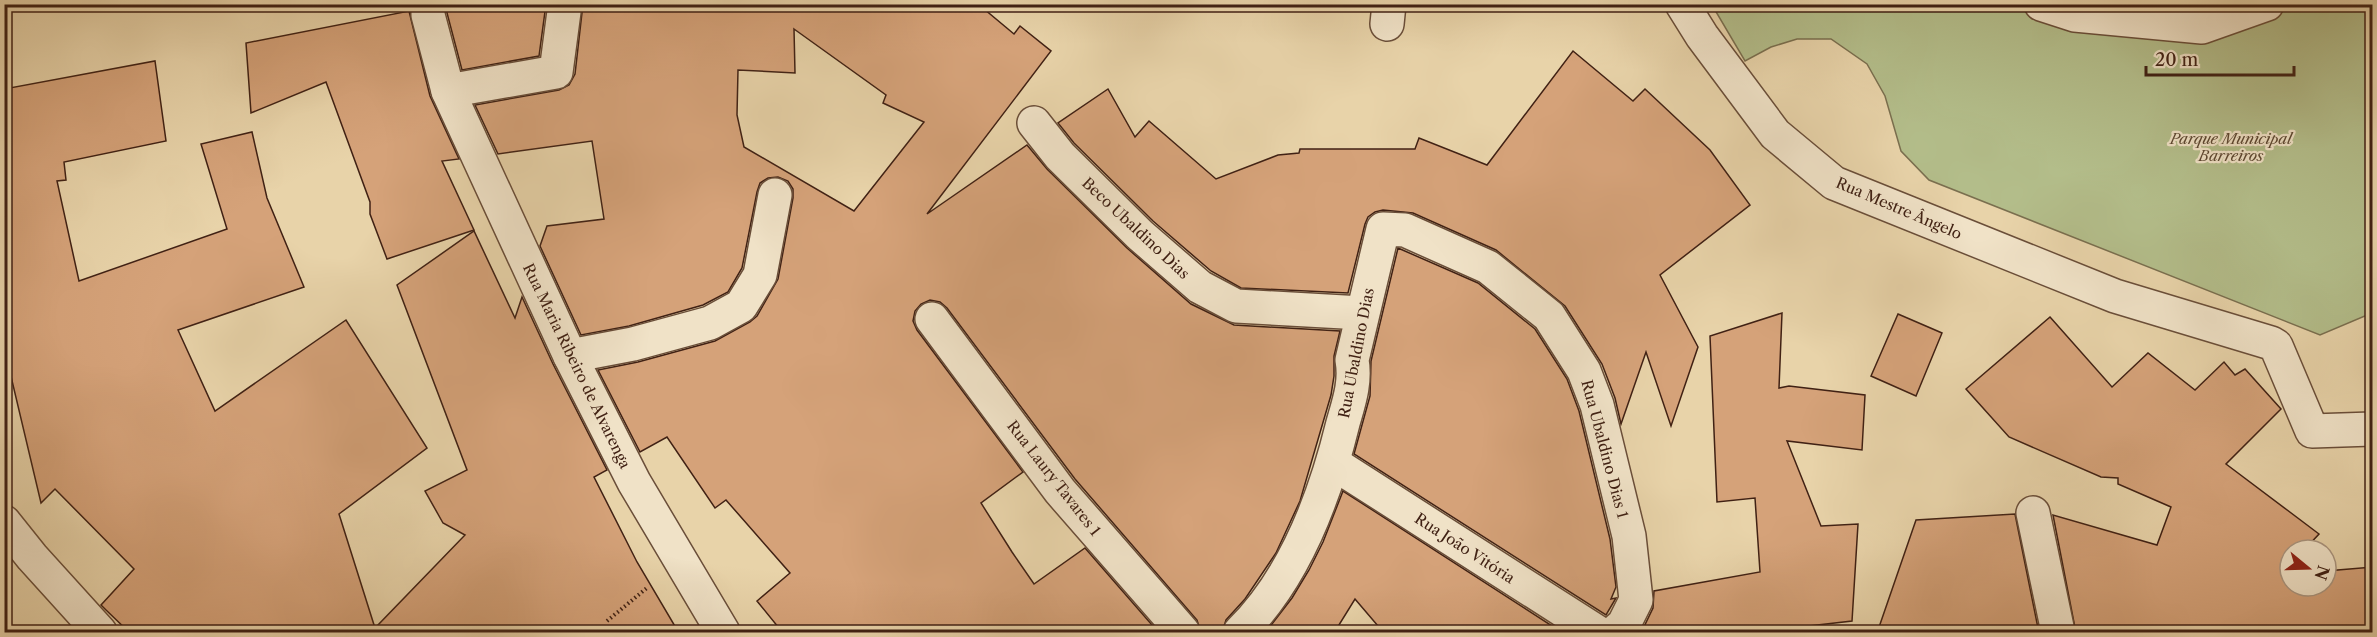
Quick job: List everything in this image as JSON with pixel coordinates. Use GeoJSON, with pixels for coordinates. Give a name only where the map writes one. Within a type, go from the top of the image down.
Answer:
{"type":"FeatureCollection","features":[{"type":"Feature","properties":{"kind":"street","name":"Rua Maria Ribeiro de Alvarenga"},"geometry":{"type":"LineString","coordinates":[[428,4],[428,15],[448,91],[570,356],[634,482],[723,633]]}},
{"type":"Feature","properties":{"kind":"street"},"geometry":{"type":"LineString","coordinates":[[448,91],[556,72],[565,4]]}},
{"type":"Feature","properties":{"kind":"street","name":"Rua Mestre Ângelo"},"geometry":{"type":"LineString","coordinates":[[1682,4],[1702,36],[1775,134],[1834,183],[2115,296],[2271,343],[2276,346],[2312,431],[2373,429]]}},
{"type":"Feature","properties":{"kind":"street"},"geometry":{"type":"LineString","coordinates":[[2041,4],[2075,15],[2202,27],[2267,4]]}},
{"type":"Feature","properties":{"kind":"street","name":"Beco Ubaldino Dias"},"geometry":{"type":"LineString","coordinates":[[1034,123],[1060,156],[1140,236],[1200,286],[1236,306],[1362,313]]}},
{"type":"Feature","properties":{"kind":"street"},"geometry":{"type":"LineString","coordinates":[[570,356],[633,344],[710,323],[741,306],[760,275],[775,195]]}},
{"type":"Feature","properties":{"kind":"street","name":"Rua Ubaldino Dias"},"geometry":{"type":"LineString","coordinates":[[1240,633],[1260,613],[1297,553],[1333,463],[1355,376],[1352,360],[1383,229]]}},
{"type":"Feature","properties":{"kind":"street","name":"Rua Ubaldino Dias 1"},"geometry":{"type":"LineString","coordinates":[[1383,229],[1405,230],[1488,267],[1549,316],[1584,371],[1597,405],[1629,536],[1636,600],[1624,624],[1615,633]]}},
{"type":"Feature","properties":{"kind":"street","name":"Rua Laury Tavares 1"},"geometry":{"type":"LineString","coordinates":[[932,319],[1060,491],[1183,633]]}},
{"type":"Feature","properties":{"kind":"street","name":"Rua João Vitória"},"geometry":{"type":"LineString","coordinates":[[1333,463],[1597,633]]}},
{"type":"Feature","properties":{"kind":"street"},"geometry":{"type":"LineString","coordinates":[[2033,513],[2058,633]]}},
{"type":"Feature","properties":{"kind":"street"},"geometry":{"type":"LineString","coordinates":[[4,522],[100,633]]}},
{"type":"Feature","properties":{"kind":"path"},"geometry":{"type":"LineString","coordinates":[[607,621],[681,560]]}},
{"type":"Feature","properties":{"kind":"green space","name":"Parque Municipal Barreiros"},"geometry":{"type":"Polygon","coordinates":[[[1712,5],[2372,5],[2372,313],[2320,335],[1929,180],[1901,151],[1885,96],[1867,64],[1831,39],[1797,39],[1771,47],[1745,61],[1712,5]]]}},
{"type":"Feature","properties":{"kind":"building"},"geometry":{"type":"Polygon","coordinates":[[[447,4],[546,4],[539,56],[462,70],[447,13],[447,4]]]}},
{"type":"Feature","properties":{"kind":"building"},"geometry":{"type":"Polygon","coordinates":[[[583,4],[978,4],[1014,34],[1020,26],[1051,51],[927,214],[1027,145],[1047,169],[1127,248],[1191,304],[1234,325],[1340,331],[1334,356],[1331,395],[1300,501],[1276,553],[1245,599],[1226,620],[1222,633],[1201,633],[1197,620],[1075,479],[947,308],[940,302],[930,300],[921,304],[915,311],[913,321],[917,330],[1023,472],[981,503],[1034,584],[1085,548],[1159,633],[783,633],[757,601],[790,573],[726,500],[715,508],[667,437],[640,452],[598,370],[638,362],[715,341],[757,316],[778,279],[793,189],[788,181],[778,177],[768,178],[760,183],[742,268],[728,292],[703,305],[629,326],[581,335],[540,246],[547,226],[604,219],[592,141],[498,154],[475,105],[559,90],[569,85],[575,74],[583,4]],[[794,29],[795,73],[738,70],[737,115],[744,147],[854,211],[924,122],[883,103],[886,95],[794,29]]]}},
{"type":"Feature","properties":{"kind":"building"},"geometry":{"type":"Polygon","coordinates":[[[409,11],[430,96],[459,159],[442,161],[474,230],[387,259],[370,214],[370,202],[326,82],[251,113],[246,43],[409,11]]]}},
{"type":"Feature","properties":{"kind":"building"},"geometry":{"type":"Polygon","coordinates":[[[1573,51],[1633,101],[1645,89],[1710,150],[1750,205],[1660,275],[1698,347],[1671,426],[1646,352],[1621,424],[1615,398],[1602,364],[1565,306],[1496,250],[1413,213],[1383,210],[1368,217],[1365,224],[1348,293],[1241,288],[1211,271],[1153,221],[1074,143],[1058,123],[1108,89],[1135,137],[1149,121],[1216,179],[1278,155],[1299,153],[1300,149],[1415,149],[1419,138],[1487,165],[1573,51]]]}},
{"type":"Feature","properties":{"kind":"building"},"geometry":{"type":"Polygon","coordinates":[[[155,61],[166,141],[64,162],[66,180],[57,181],[79,281],[227,229],[201,144],[252,132],[267,198],[304,287],[178,330],[215,411],[346,320],[427,448],[339,514],[375,628],[465,535],[443,523],[425,491],[467,470],[397,285],[474,231],[515,318],[522,297],[607,470],[594,477],[637,562],[679,633],[130,633],[101,605],[134,569],[55,489],[41,503],[4,347],[4,89],[155,61]]]}},
{"type":"Feature","properties":{"kind":"building"},"geometry":{"type":"Polygon","coordinates":[[[1398,248],[1478,283],[1535,329],[1567,379],[1579,411],[1610,539],[1616,587],[1611,599],[1616,598],[1606,615],[1354,454],[1370,396],[1371,361],[1398,248]]]}},
{"type":"Feature","properties":{"kind":"building"},"geometry":{"type":"Polygon","coordinates":[[[1782,313],[1779,388],[1789,386],[1865,395],[1862,450],[1787,441],[1821,526],[1858,524],[1852,621],[1748,633],[1641,633],[1653,608],[1654,591],[1760,572],[1755,498],[1717,502],[1710,336],[1782,313]]]}},
{"type":"Feature","properties":{"kind":"building"},"geometry":{"type":"Polygon","coordinates":[[[1898,314],[1942,333],[1916,396],[1871,376],[1898,314]]]}},
{"type":"Feature","properties":{"kind":"building"},"geometry":{"type":"Polygon","coordinates":[[[2050,317],[2112,387],[2148,353],[2195,390],[2224,362],[2235,375],[2245,369],[2281,409],[2226,464],[2319,534],[2315,538],[2278,538],[2278,598],[2338,598],[2338,570],[2373,567],[2373,633],[2076,633],[2053,515],[2157,545],[2171,507],[2118,484],[2118,478],[2101,477],[2009,437],[1966,389],[2050,317]]]}},
{"type":"Feature","properties":{"kind":"building"},"geometry":{"type":"Polygon","coordinates":[[[1343,491],[1563,633],[1384,633],[1355,599],[1334,633],[1265,633],[1292,598],[1309,570],[1343,491]]]}},
{"type":"Feature","properties":{"kind":"building"},"geometry":{"type":"Polygon","coordinates":[[[2015,514],[2039,633],[1877,633],[1916,520],[2015,514]]]}}]}
